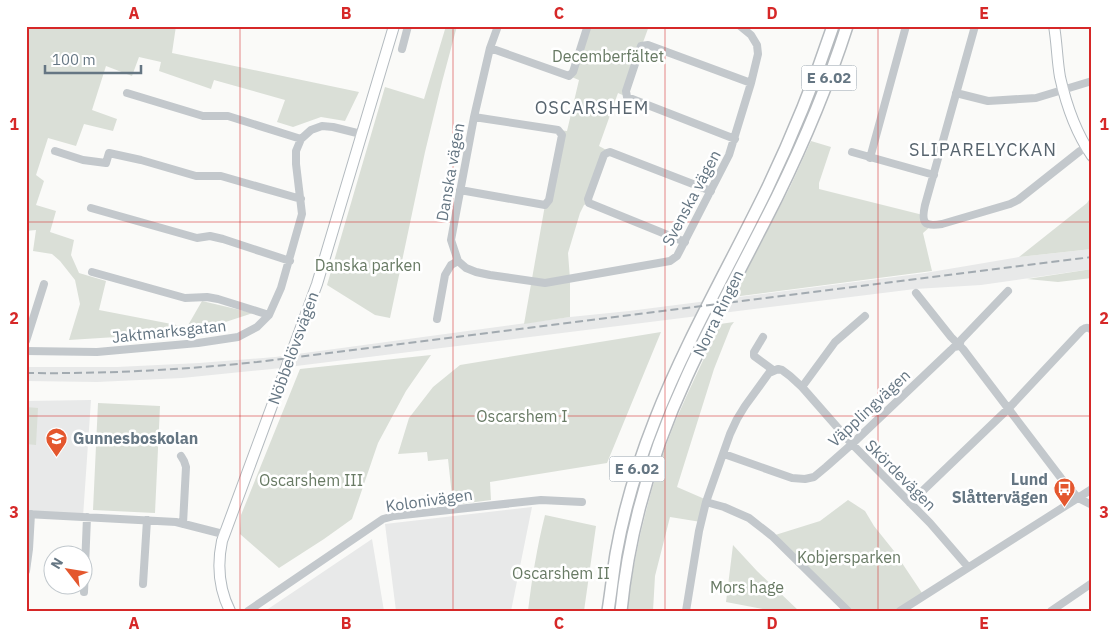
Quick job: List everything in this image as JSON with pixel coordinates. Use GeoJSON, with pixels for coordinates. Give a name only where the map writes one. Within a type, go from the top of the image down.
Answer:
{"type":"FeatureCollection","features":[{"type":"Feature","properties":{"kind":"main road","name":"Norra Ringen"},"geometry":{"type":"LineString","coordinates":[[608,611],[616,553],[625,512],[638,467],[655,420],[692,335],[765,192],[797,123],[833,26]]}},
{"type":"Feature","properties":{"kind":"main road","name":"Norra Ringen"},"geometry":{"type":"LineString","coordinates":[[621,611],[629,557],[638,517],[650,471],[667,424],[686,377],[777,197],[800,147],[829,78],[848,26]]}},
{"type":"Feature","properties":{"kind":"street","name":"Nöbbelövsvägen"},"geometry":{"type":"LineString","coordinates":[[230,611],[224,598],[220,579],[219,559],[224,534],[314,292],[394,26]]}},
{"type":"Feature","properties":{"kind":"street"},"geometry":{"type":"LineString","coordinates":[[402,49],[408,26]]}},
{"type":"Feature","properties":{"kind":"street","name":"Danska vägen"},"geometry":{"type":"LineString","coordinates":[[458,261],[451,240],[474,117],[490,48],[498,26]]}},
{"type":"Feature","properties":{"kind":"street"},"geometry":{"type":"LineString","coordinates":[[490,48],[569,76],[582,45],[586,26]]}},
{"type":"Feature","properties":{"kind":"street","name":"Svenska vägen"},"geometry":{"type":"LineString","coordinates":[[458,261],[466,268],[476,272],[546,283],[670,261],[677,256],[729,155],[751,83],[758,50],[754,40],[740,26]]}},
{"type":"Feature","properties":{"kind":"street"},"geometry":{"type":"LineString","coordinates":[[870,158],[906,26]]}},
{"type":"Feature","properties":{"kind":"street"},"geometry":{"type":"LineString","coordinates":[[975,26],[922,215],[925,223],[932,226],[1010,204],[1018,200],[1064,163],[1089,152],[1074,122],[1063,89],[1054,26]]}},
{"type":"Feature","properties":{"kind":"street"},"geometry":{"type":"LineString","coordinates":[[735,139],[627,97],[626,90],[641,46],[648,45],[751,83]]}},
{"type":"Feature","properties":{"kind":"street"},"geometry":{"type":"LineString","coordinates":[[956,94],[988,101],[1036,98],[1092,81]]}},
{"type":"Feature","properties":{"kind":"street"},"geometry":{"type":"LineString","coordinates":[[127,93],[202,116],[228,116],[301,139],[311,130],[322,126],[333,126],[361,134]]}},
{"type":"Feature","properties":{"kind":"street"},"geometry":{"type":"LineString","coordinates":[[460,190],[545,205],[549,200],[562,135],[558,130],[474,117]]}},
{"type":"Feature","properties":{"kind":"street","name":"Jaktmarksgatan"},"geometry":{"type":"LineString","coordinates":[[26,352],[97,352],[198,343],[238,337],[257,327],[269,315],[281,288],[302,214],[296,164],[296,151],[301,139]]}},
{"type":"Feature","properties":{"kind":"street"},"geometry":{"type":"LineString","coordinates":[[55,151],[83,160],[106,163],[109,153],[196,176],[221,176],[301,199]]}},
{"type":"Feature","properties":{"kind":"street"},"geometry":{"type":"LineString","coordinates":[[685,242],[589,204],[588,199],[604,155],[610,152],[711,192]]}},
{"type":"Feature","properties":{"kind":"street"},"geometry":{"type":"LineString","coordinates":[[852,152],[934,175]]}},
{"type":"Feature","properties":{"kind":"street"},"geometry":{"type":"LineString","coordinates":[[91,208],[197,238],[210,236],[223,239],[290,261]]}},
{"type":"Feature","properties":{"kind":"street"},"geometry":{"type":"LineString","coordinates":[[437,319],[445,274],[451,265],[458,261]]}},
{"type":"Feature","properties":{"kind":"street"},"geometry":{"type":"LineString","coordinates":[[92,272],[185,298],[218,298],[269,315]]}},
{"type":"Feature","properties":{"kind":"street"},"geometry":{"type":"LineString","coordinates":[[26,341],[44,284]]}},
{"type":"Feature","properties":{"kind":"street","name":"Väpplingvägen"},"geometry":{"type":"LineString","coordinates":[[724,454],[792,478],[805,479],[814,477],[852,444],[954,347],[959,346],[961,340],[1008,292]]}},
{"type":"Feature","properties":{"kind":"street"},"geometry":{"type":"LineString","coordinates":[[916,293],[962,349],[1061,478],[1078,498],[1092,504]]}},
{"type":"Feature","properties":{"kind":"street"},"geometry":{"type":"LineString","coordinates":[[802,387],[835,342],[865,316]]}},
{"type":"Feature","properties":{"kind":"street"},"geometry":{"type":"LineString","coordinates":[[910,503],[1008,409],[1082,330],[1088,327],[1092,330]]}},
{"type":"Feature","properties":{"kind":"street","name":"Skördevägen"},"geometry":{"type":"LineString","coordinates":[[763,337],[754,352],[754,356],[771,372],[782,370],[802,387],[852,444],[930,523],[968,567]]}},
{"type":"Feature","properties":{"kind":"street"},"geometry":{"type":"LineString","coordinates":[[686,611],[699,531],[706,502],[730,434],[745,406],[771,372]]}},
{"type":"Feature","properties":{"kind":"street"},"geometry":{"type":"LineString","coordinates":[[182,456],[186,467],[183,524]]}},
{"type":"Feature","properties":{"kind":"street"},"geometry":{"type":"LineString","coordinates":[[900,611],[1092,489]]}},
{"type":"Feature","properties":{"kind":"street","name":"Kolonivägen"},"geometry":{"type":"LineString","coordinates":[[248,611],[383,519],[541,500],[582,502]]}},
{"type":"Feature","properties":{"kind":"street"},"geometry":{"type":"LineString","coordinates":[[706,502],[724,507],[749,518],[772,536],[848,611]]}},
{"type":"Feature","properties":{"kind":"street"},"geometry":{"type":"LineString","coordinates":[[26,571],[29,549],[29,514],[176,522],[224,534]]}},
{"type":"Feature","properties":{"kind":"street"},"geometry":{"type":"LineString","coordinates":[[86,544],[87,517]]}},
{"type":"Feature","properties":{"kind":"street"},"geometry":{"type":"LineString","coordinates":[[143,584],[147,520]]}},
{"type":"Feature","properties":{"kind":"street"},"geometry":{"type":"LineString","coordinates":[[1051,611],[1092,583]]}},
{"type":"Feature","properties":{"kind":"shaded area"},"geometry":{"type":"Polygon","coordinates":[[[1092,249],[1092,269],[981,285],[915,289],[272,369],[182,378],[97,382],[26,381],[26,367],[117,367],[275,357],[570,317],[925,273],[1019,257],[1092,249]]]}},
{"type":"Feature","properties":{"kind":"shaded area","name":"Gunnesboskolan"},"geometry":{"type":"Polygon","coordinates":[[[91,400],[83,517],[26,514],[26,401],[91,400]]]}},
{"type":"Feature","properties":{"kind":"shaded area"},"geometry":{"type":"Polygon","coordinates":[[[532,507],[511,611],[396,611],[385,524],[532,507]]]}},
{"type":"Feature","properties":{"kind":"shaded area"},"geometry":{"type":"Polygon","coordinates":[[[372,539],[384,611],[265,611],[372,539]]]}},
{"type":"Feature","properties":{"kind":"green space"},"geometry":{"type":"Polygon","coordinates":[[[26,26],[176,26],[172,53],[359,92],[345,121],[321,117],[293,127],[277,122],[285,100],[214,80],[211,89],[159,71],[161,62],[139,57],[132,76],[106,66],[92,110],[117,119],[113,131],[84,124],[76,146],[48,138],[36,175],[44,181],[36,205],[56,211],[50,232],[74,240],[71,255],[79,273],[106,281],[99,310],[187,327],[202,301],[253,313],[195,332],[69,340],[80,304],[75,280],[52,254],[33,251],[36,230],[26,231],[26,26]]]}},
{"type":"Feature","properties":{"kind":"green space","name":"Danska parken"},"geometry":{"type":"Polygon","coordinates":[[[446,26],[457,26],[425,152],[390,318],[375,315],[327,285],[385,87],[424,99],[446,26]]]}},
{"type":"Feature","properties":{"kind":"green space","name":"Decemberfältet"},"geometry":{"type":"Polygon","coordinates":[[[586,26],[649,26],[630,78],[627,97],[618,93],[599,146],[610,152],[607,153],[589,203],[584,205],[580,213],[568,253],[570,317],[524,324],[545,205],[562,135],[558,130],[567,131],[579,80],[569,76],[586,26]]]}},
{"type":"Feature","properties":{"kind":"green space"},"geometry":{"type":"Polygon","coordinates":[[[811,141],[831,147],[819,183],[819,189],[923,215],[931,226],[923,233],[932,271],[733,297],[790,187],[811,141]]]}},
{"type":"Feature","properties":{"kind":"green space"},"geometry":{"type":"Polygon","coordinates":[[[1092,195],[1092,249],[1019,257],[1087,203],[1092,195]]]}},
{"type":"Feature","properties":{"kind":"green space"},"geometry":{"type":"Polygon","coordinates":[[[1092,269],[1092,278],[1058,282],[1027,279],[1092,269]]]}},
{"type":"Feature","properties":{"kind":"green space"},"geometry":{"type":"Polygon","coordinates":[[[734,322],[714,369],[677,487],[707,500],[701,522],[670,517],[655,576],[653,611],[627,611],[639,539],[651,491],[666,445],[720,324],[734,322]]]}},
{"type":"Feature","properties":{"kind":"green space","name":"Oscarshem I"},"geometry":{"type":"Polygon","coordinates":[[[661,332],[607,463],[490,482],[491,500],[453,505],[448,459],[428,461],[427,452],[398,454],[409,418],[433,387],[460,365],[661,332]]]}},
{"type":"Feature","properties":{"kind":"green space","name":"Oscarshem III"},"geometry":{"type":"Polygon","coordinates":[[[431,355],[406,391],[378,443],[352,519],[279,568],[240,534],[241,515],[300,369],[431,355]]]}},
{"type":"Feature","properties":{"kind":"green space"},"geometry":{"type":"Polygon","coordinates":[[[98,403],[160,406],[155,513],[93,510],[98,403]]]}},
{"type":"Feature","properties":{"kind":"green space"},"geometry":{"type":"Polygon","coordinates":[[[26,407],[38,408],[36,445],[26,444],[26,407]]]}},
{"type":"Feature","properties":{"kind":"green space","name":"Kobjersparken"},"geometry":{"type":"Polygon","coordinates":[[[848,500],[865,511],[924,596],[900,611],[848,611],[772,536],[820,521],[848,500]]]}},
{"type":"Feature","properties":{"kind":"green space","name":"Oscarshem II"},"geometry":{"type":"Polygon","coordinates":[[[545,515],[596,526],[584,611],[528,611],[545,515]]]}},
{"type":"Feature","properties":{"kind":"green space","name":"Mors hage"},"geometry":{"type":"Polygon","coordinates":[[[733,545],[799,611],[774,611],[726,602],[733,545]]]}},
{"type":"Feature","properties":{"kind":"railway"},"geometry":{"type":"LineString","coordinates":[[26,373],[142,371],[257,362],[1092,257]]}},
{"type":"Feature","properties":{"kind":"place","name":"Gunnesboskolan"},"geometry":{"type":"Point","coordinates":[57,457]}},
{"type":"Feature","properties":{"kind":"place","name":"Lund Slåttervägen"},"geometry":{"type":"Point","coordinates":[1064,507]}},
{"type":"Feature","properties":{"kind":"district","name":"OSCARSHEM"},"geometry":{"type":"Point","coordinates":[592,108]}},
{"type":"Feature","properties":{"kind":"district","name":"SLIPARELYCKAN"},"geometry":{"type":"Point","coordinates":[983,150]}}]}
